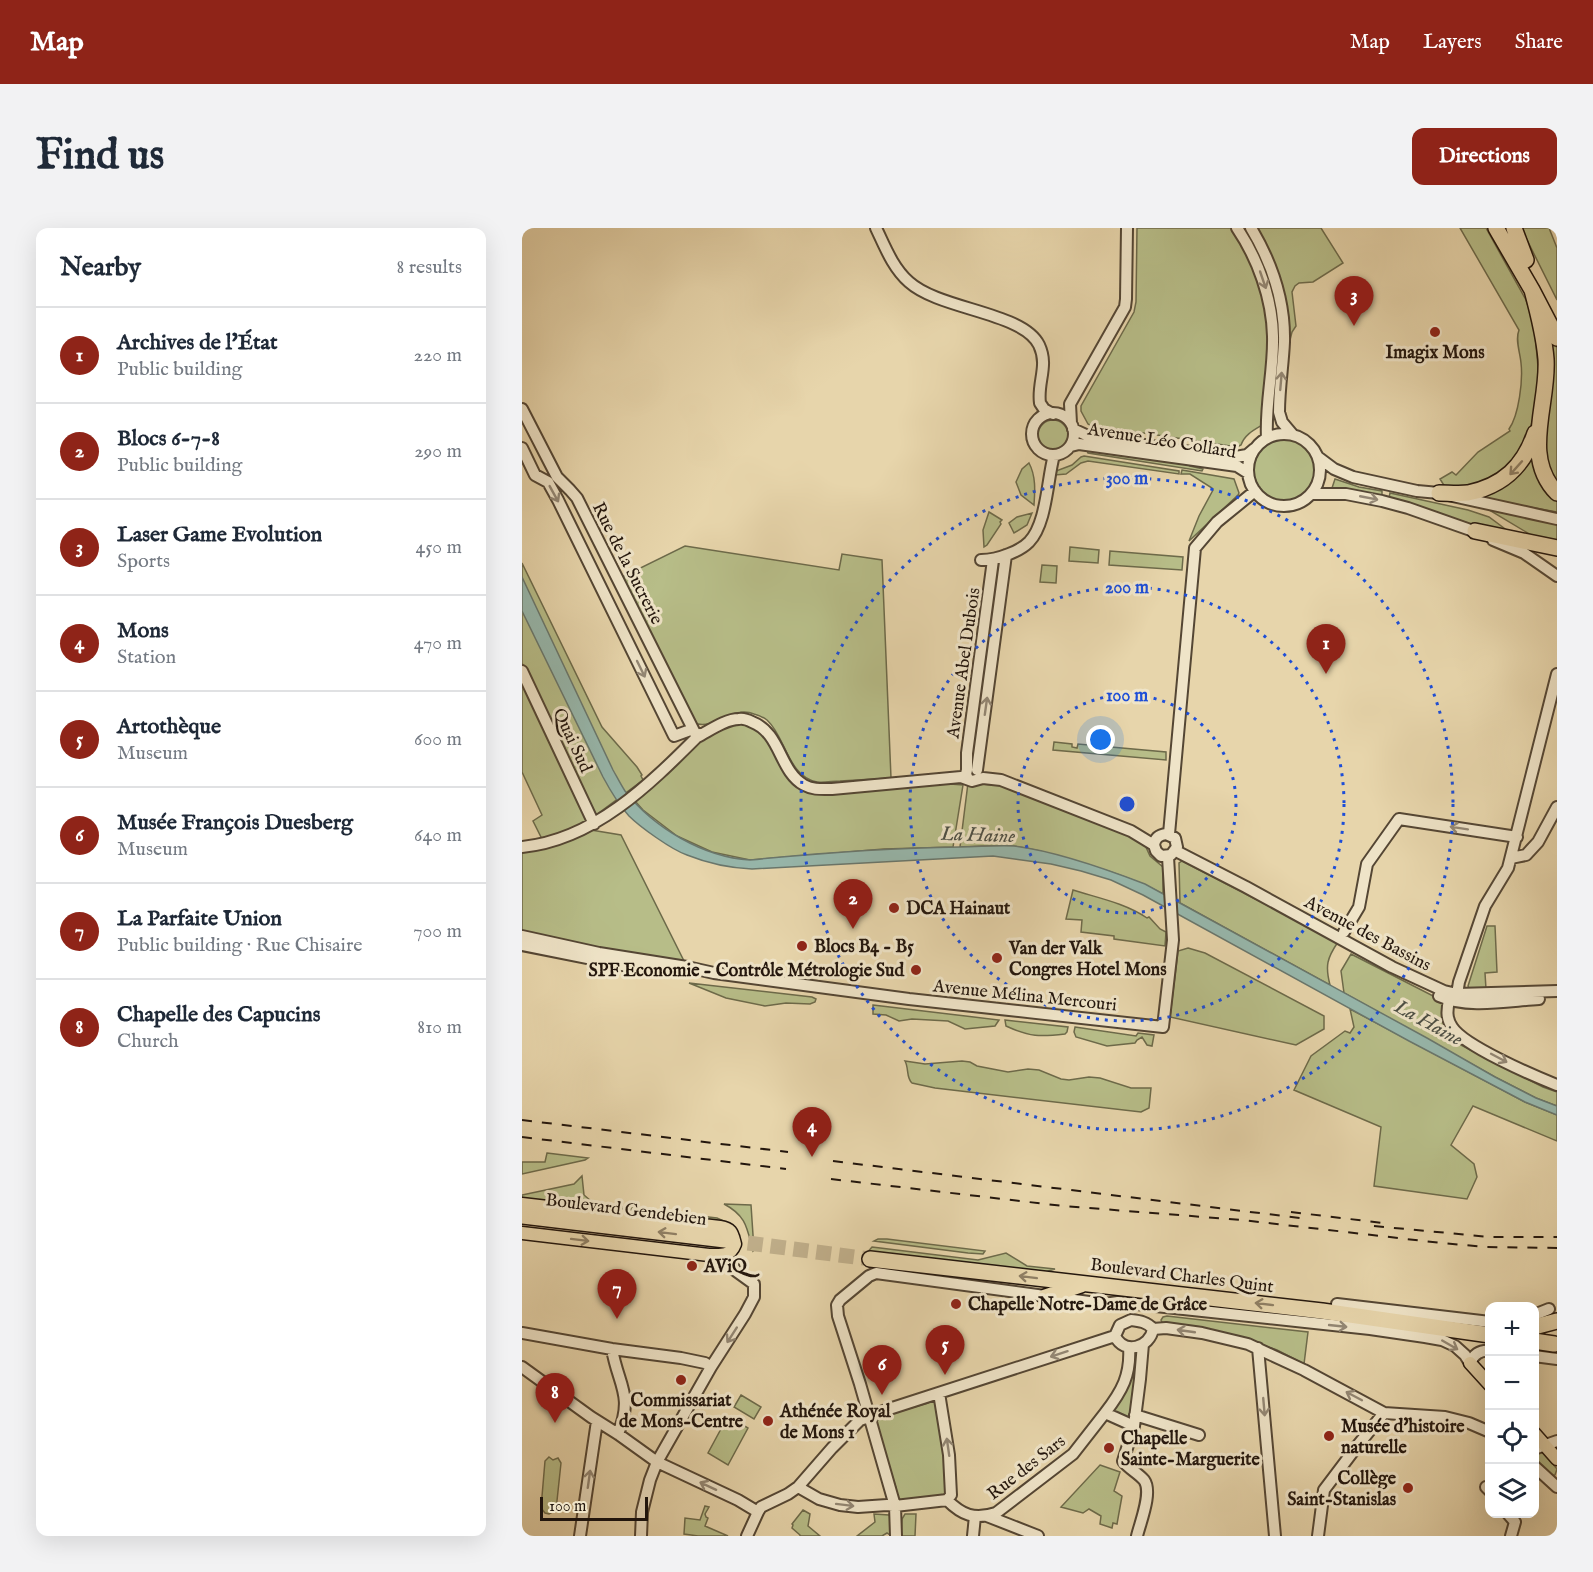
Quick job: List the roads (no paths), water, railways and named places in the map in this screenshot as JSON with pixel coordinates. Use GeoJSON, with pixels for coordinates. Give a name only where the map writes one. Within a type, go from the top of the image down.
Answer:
{"type":"FeatureCollection","features":[{"type":"Feature","properties":{"kind":"highway"},"geometry":{"type":"LineString","coordinates":[[1496,228],[1557,338]]}},
{"type":"Feature","properties":{"kind":"highway"},"geometry":{"type":"LineString","coordinates":[[1508,228],[1557,318]]}},
{"type":"Feature","properties":{"kind":"highway"},"geometry":{"type":"LineString","coordinates":[[1514,228],[1526,260]]}},
{"type":"Feature","properties":{"kind":"highway"},"geometry":{"type":"LineString","coordinates":[[1532,290],[1542,326],[1546,359],[1538,449],[1544,475],[1557,493]]}},
{"type":"Feature","properties":{"kind":"highway"},"geometry":{"type":"LineString","coordinates":[[1439,493],[1467,493],[1491,485],[1509,475],[1521,463],[1531,447],[1541,416]]}},
{"type":"Feature","properties":{"kind":"highway"},"geometry":{"type":"LineString","coordinates":[[1475,531],[1557,548]]}},
{"type":"Feature","properties":{"kind":"highway","name":"Boulevard Gendebien"},"geometry":{"type":"LineString","coordinates":[[522,1216],[725,1248]]}},
{"type":"Feature","properties":{"kind":"highway","name":"Boulevard Charles Quint"},"geometry":{"type":"LineString","coordinates":[[870,1258],[1322,1311],[1485,1334]]}},
{"type":"Feature","properties":{"kind":"highway"},"geometry":{"type":"LineString","coordinates":[[1045,1297],[1086,1283]]}},
{"type":"Feature","properties":{"kind":"highway"},"geometry":{"type":"LineString","coordinates":[[1322,1311],[1348,1309],[1485,1328]]}},
{"type":"Feature","properties":{"kind":"highway"},"geometry":{"type":"LineString","coordinates":[[1539,1325],[1553,1315]]}},
{"type":"Feature","properties":{"kind":"highway"},"geometry":{"type":"LineString","coordinates":[[1539,1328],[1557,1325]]}},
{"type":"Feature","properties":{"kind":"highway"},"geometry":{"type":"LineString","coordinates":[[1539,1343],[1556,1351]]}},
{"type":"Feature","properties":{"kind":"main road"},"geometry":{"type":"LineString","coordinates":[[522,1204],[728,1228],[732,1232],[735,1244],[733,1250],[725,1248],[703,1255],[522,1233]]}},
{"type":"Feature","properties":{"kind":"main road"},"geometry":{"type":"LineString","coordinates":[[1470,1363],[1485,1380]]}},
{"type":"Feature","properties":{"kind":"main road"},"geometry":{"type":"LineString","coordinates":[[1546,1445],[1557,1459]]}},
{"type":"Feature","properties":{"kind":"street"},"geometry":{"type":"LineString","coordinates":[[876,228],[895,267],[918,290],[947,302],[1019,325],[1027,330],[1039,344],[1044,364],[1040,403],[1044,409],[1063,416],[1072,426]]}},
{"type":"Feature","properties":{"kind":"street"},"geometry":{"type":"LineString","coordinates":[[1037,422],[1070,404],[1125,307],[1127,228]]}},
{"type":"Feature","properties":{"kind":"street"},"geometry":{"type":"LineString","coordinates":[[1237,228],[1260,272],[1267,293],[1272,323],[1267,438]]}},
{"type":"Feature","properties":{"kind":"street"},"geometry":{"type":"LineString","coordinates":[[1251,228],[1268,258],[1279,293],[1284,336],[1279,412],[1282,422],[1293,435],[1308,443],[1318,457],[1334,469],[1353,477],[1557,519]]}},
{"type":"Feature","properties":{"kind":"street"},"geometry":{"type":"LineString","coordinates":[[1007,321],[1035,349],[1040,366],[1036,399],[1037,422],[1033,433],[1036,445],[1044,453],[1054,455],[1065,452],[1071,446],[1074,435],[1070,404]]}},
{"type":"Feature","properties":{"kind":"street","name":"Rue de la Sucrerie"},"geometry":{"type":"LineString","coordinates":[[522,409],[557,477],[577,498],[695,733]]}},
{"type":"Feature","properties":{"kind":"street","name":"Avenue Léo Collard"},"geometry":{"type":"LineString","coordinates":[[1072,426],[1086,435],[1230,458],[1247,455],[1254,449]]}},
{"type":"Feature","properties":{"kind":"street"},"geometry":{"type":"LineString","coordinates":[[1293,435],[1275,435],[1267,438],[1254,449],[1248,464],[1250,483],[1254,492],[1267,502],[1282,507],[1298,504],[1317,486],[1320,476],[1318,457]]}},
{"type":"Feature","properties":{"kind":"street","name":"Avenue Léo Collard"},"geometry":{"type":"LineString","coordinates":[[1071,446],[1079,444],[1237,466],[1248,473]]}},
{"type":"Feature","properties":{"kind":"street"},"geometry":{"type":"LineString","coordinates":[[522,448],[535,475],[548,482],[558,500],[674,736],[695,733]]}},
{"type":"Feature","properties":{"kind":"street"},"geometry":{"type":"LineString","coordinates":[[981,560],[993,560],[1019,550],[1028,543],[1037,530],[1054,455]]}},
{"type":"Feature","properties":{"kind":"street"},"geometry":{"type":"LineString","coordinates":[[1169,834],[1195,548],[1217,522],[1254,492]]}},
{"type":"Feature","properties":{"kind":"street"},"geometry":{"type":"LineString","coordinates":[[1311,494],[1346,494],[1408,508],[1475,531],[1524,553],[1557,576]]}},
{"type":"Feature","properties":{"kind":"street","name":"Avenue Abel Dubois"},"geometry":{"type":"LineString","coordinates":[[973,772],[1006,555]]}},
{"type":"Feature","properties":{"kind":"street","name":"Avenue Abel Dubois"},"geometry":{"type":"LineString","coordinates":[[973,772],[967,753],[993,560]]}},
{"type":"Feature","properties":{"kind":"street"},"geometry":{"type":"LineString","coordinates":[[606,597],[623,589]]}},
{"type":"Feature","properties":{"kind":"street","name":"Quai Sud"},"geometry":{"type":"LineString","coordinates":[[522,671],[594,824]]}},
{"type":"Feature","properties":{"kind":"street"},"geometry":{"type":"LineString","coordinates":[[1557,674],[1508,868],[1485,906],[1447,1012],[1451,1026],[1462,1038],[1519,1068],[1557,1084]]}},
{"type":"Feature","properties":{"kind":"street","name":"Avenue des Bassins"},"geometry":{"type":"LineString","coordinates":[[695,733],[743,718],[758,724],[769,733],[795,778],[806,786],[818,789],[961,777],[973,772],[1002,777],[1056,797],[1155,841],[1154,848],[1158,854],[1165,857],[1172,854],[1246,886],[1342,935],[1415,978],[1453,997],[1557,991]]}},
{"type":"Feature","properties":{"kind":"street"},"geometry":{"type":"LineString","coordinates":[[522,848],[558,839],[594,824],[665,769],[695,733]]}},
{"type":"Feature","properties":{"kind":"street"},"geometry":{"type":"LineString","coordinates":[[1511,858],[1526,855],[1538,842],[1557,807]]}},
{"type":"Feature","properties":{"kind":"street"},"geometry":{"type":"LineString","coordinates":[[1342,935],[1359,907],[1367,864],[1399,819],[1517,837]]}},
{"type":"Feature","properties":{"kind":"street"},"geometry":{"type":"LineString","coordinates":[[1155,841],[1162,834],[1169,834],[1176,841],[1172,854]]}},
{"type":"Feature","properties":{"kind":"street","name":"Avenue Mélina Mercouri"},"geometry":{"type":"LineString","coordinates":[[522,936],[599,953],[714,973],[920,1000],[1163,1027],[1172,949],[1170,882],[1172,854]]}},
{"type":"Feature","properties":{"kind":"street","name":"Avenue Mélina Mercouri"},"geometry":{"type":"LineString","coordinates":[[522,945],[642,969],[688,975],[714,973]]}},
{"type":"Feature","properties":{"kind":"street"},"geometry":{"type":"LineString","coordinates":[[1453,997],[1467,1003],[1557,998]]}},
{"type":"Feature","properties":{"kind":"street"},"geometry":{"type":"LineString","coordinates":[[641,1536],[642,1512],[657,1462],[755,1295],[754,1284],[736,1271],[725,1248]]}},
{"type":"Feature","properties":{"kind":"street","name":"Boulevard Charles Quint"},"geometry":{"type":"LineString","coordinates":[[869,1417],[838,1316],[837,1305],[869,1276],[876,1273],[1104,1304],[1118,1302],[1425,1337],[1442,1340],[1455,1346],[1470,1363]]}},
{"type":"Feature","properties":{"kind":"street"},"geometry":{"type":"LineString","coordinates":[[747,1536],[761,1507],[798,1487],[829,1450],[860,1420],[1115,1336],[1120,1325],[1118,1302]]}},
{"type":"Feature","properties":{"kind":"street"},"geometry":{"type":"LineString","coordinates":[[1337,1304],[1485,1321]]}},
{"type":"Feature","properties":{"kind":"street"},"geometry":{"type":"LineString","coordinates":[[1115,1336],[1122,1346],[1143,1344],[1149,1340],[1153,1315],[1160,1307]]}},
{"type":"Feature","properties":{"kind":"street"},"geometry":{"type":"LineString","coordinates":[[1120,1325],[1131,1320],[1142,1321],[1151,1327],[1232,1339],[1258,1348],[1304,1370],[1384,1413],[1445,1417],[1485,1430]]}},
{"type":"Feature","properties":{"kind":"street"},"geometry":{"type":"LineString","coordinates":[[522,1333],[612,1349],[681,1358],[705,1363],[711,1367]]}},
{"type":"Feature","properties":{"kind":"street"},"geometry":{"type":"LineString","coordinates":[[1137,1536],[1148,1486],[1123,1461],[1135,1420],[1143,1344]]}},
{"type":"Feature","properties":{"kind":"street"},"geometry":{"type":"LineString","coordinates":[[1129,1347],[1129,1369],[1126,1380],[1140,1379]]}},
{"type":"Feature","properties":{"kind":"street"},"geometry":{"type":"LineString","coordinates":[[1258,1348],[1275,1536]]}},
{"type":"Feature","properties":{"kind":"street"},"geometry":{"type":"LineString","coordinates":[[612,1349],[626,1404],[618,1434]]}},
{"type":"Feature","properties":{"kind":"street"},"geometry":{"type":"LineString","coordinates":[[1470,1363],[1481,1350],[1485,1350]]}},
{"type":"Feature","properties":{"kind":"street"},"geometry":{"type":"LineString","coordinates":[[1539,1355],[1556,1351]]}},
{"type":"Feature","properties":{"kind":"street"},"geometry":{"type":"LineString","coordinates":[[522,1367],[657,1462],[758,1512]]}},
{"type":"Feature","properties":{"kind":"street","name":"Rue des Sars"},"geometry":{"type":"LineString","coordinates":[[987,1516],[996,1513],[1073,1454],[1114,1402],[1126,1380]]}},
{"type":"Feature","properties":{"kind":"street"},"geometry":{"type":"LineString","coordinates":[[798,1487],[819,1499],[858,1507],[895,1506],[947,1500],[951,1495],[950,1471],[939,1393]]}},
{"type":"Feature","properties":{"kind":"street"},"geometry":{"type":"LineString","coordinates":[[1105,1413],[1199,1435]]}},
{"type":"Feature","properties":{"kind":"street"},"geometry":{"type":"LineString","coordinates":[[1318,1536],[1324,1490],[1384,1413]]}},
{"type":"Feature","properties":{"kind":"street"},"geometry":{"type":"LineString","coordinates":[[869,1417],[895,1506],[896,1536]]}},
{"type":"Feature","properties":{"kind":"street"},"geometry":{"type":"LineString","coordinates":[[580,1536],[597,1421]]}},
{"type":"Feature","properties":{"kind":"street"},"geometry":{"type":"LineString","coordinates":[[1539,1470],[1555,1483]]}},
{"type":"Feature","properties":{"kind":"street"},"geometry":{"type":"LineString","coordinates":[[947,1500],[959,1511],[975,1516],[987,1516],[1038,1536]]}},
{"type":"Feature","properties":{"kind":"street"},"geometry":{"type":"LineString","coordinates":[[973,1536],[975,1516]]}},
{"type":"Feature","properties":{"kind":"street"},"geometry":{"type":"LineString","coordinates":[[1511,1536],[1515,1522],[1512,1518]]}},
{"type":"Feature","properties":{"kind":"water"},"geometry":{"type":"Polygon","coordinates":[[[522,577],[624,789],[650,817],[697,847],[732,858],[750,860],[881,850],[1014,846],[1081,861],[1145,884],[1495,1077],[1557,1106],[1557,1115],[1525,1102],[1409,1041],[1143,895],[1111,880],[1051,864],[993,856],[735,868],[702,860],[673,848],[634,821],[621,807],[608,787],[522,611],[522,577]]]}},
{"type":"Feature","properties":{"kind":"tunnel"},"geometry":{"type":"LineString","coordinates":[[725,1240],[870,1259]]}},
{"type":"Feature","properties":{"kind":"railway"},"geometry":{"type":"LineString","coordinates":[[522,1120],[788,1152]]}},
{"type":"Feature","properties":{"kind":"railway"},"geometry":{"type":"LineString","coordinates":[[522,1137],[786,1169]]}},
{"type":"Feature","properties":{"kind":"railway"},"geometry":{"type":"LineString","coordinates":[[833,1161],[1300,1218]]}},
{"type":"Feature","properties":{"kind":"railway"},"geometry":{"type":"LineString","coordinates":[[831,1179],[1063,1206],[1242,1220],[1441,1243],[1486,1247],[1557,1248]]}},
{"type":"Feature","properties":{"kind":"railway"},"geometry":{"type":"LineString","coordinates":[[1291,1212],[1383,1223]]}},
{"type":"Feature","properties":{"kind":"railway"},"geometry":{"type":"LineString","coordinates":[[1374,1226],[1490,1237],[1557,1237]]}},
{"type":"Feature","properties":{"kind":"place","name":"Laser Game Evolution"},"geometry":{"type":"Point","coordinates":[1354,326]}},
{"type":"Feature","properties":{"kind":"place","name":"Imagix Mons"},"geometry":{"type":"Point","coordinates":[1435,332]}},
{"type":"Feature","properties":{"kind":"place","name":"Archives de l'État"},"geometry":{"type":"Point","coordinates":[1326,674]}},
{"type":"Feature","properties":{"kind":"place","name":"DCA Hainaut"},"geometry":{"type":"Point","coordinates":[894,908]}},
{"type":"Feature","properties":{"kind":"place","name":"Blocs 6-7-8"},"geometry":{"type":"Point","coordinates":[853,929]}},
{"type":"Feature","properties":{"kind":"place","name":"Blocs B4 - B5"},"geometry":{"type":"Point","coordinates":[802,946]}},
{"type":"Feature","properties":{"kind":"place","name":"Van der Valk Congres Hotel Mons"},"geometry":{"type":"Point","coordinates":[997,958]}},
{"type":"Feature","properties":{"kind":"place","name":"SPF Economie - Contrôle Métrologie Sud"},"geometry":{"type":"Point","coordinates":[916,970]}},
{"type":"Feature","properties":{"kind":"place","name":"Mons"},"geometry":{"type":"Point","coordinates":[812,1157]}},
{"type":"Feature","properties":{"kind":"place","name":"AViQ"},"geometry":{"type":"Point","coordinates":[692,1266]}},
{"type":"Feature","properties":{"kind":"place","name":"Chapelle Notre-Dame de Grâce"},"geometry":{"type":"Point","coordinates":[956,1304]}},
{"type":"Feature","properties":{"kind":"place","name":"La Parfaite Union"},"geometry":{"type":"Point","coordinates":[617,1319]}},
{"type":"Feature","properties":{"kind":"place","name":"Artothèque"},"geometry":{"type":"Point","coordinates":[945,1375]}},
{"type":"Feature","properties":{"kind":"place","name":"Commissariat de Mons-Centre"},"geometry":{"type":"Point","coordinates":[681,1380]}},
{"type":"Feature","properties":{"kind":"place","name":"Musée François Duesberg"},"geometry":{"type":"Point","coordinates":[882,1395]}},
{"type":"Feature","properties":{"kind":"place","name":"Athénée Royal de Mons 1"},"geometry":{"type":"Point","coordinates":[768,1421]}},
{"type":"Feature","properties":{"kind":"place","name":"Chapelle des Capucins"},"geometry":{"type":"Point","coordinates":[555,1423]}},
{"type":"Feature","properties":{"kind":"place","name":"Musée d'histoire naturelle"},"geometry":{"type":"Point","coordinates":[1329,1436]}},
{"type":"Feature","properties":{"kind":"place","name":"Chapelle Sainte-Marguerite"},"geometry":{"type":"Point","coordinates":[1109,1448]}},
{"type":"Feature","properties":{"kind":"place","name":"Collège Saint-Stanislas"},"geometry":{"type":"Point","coordinates":[1408,1488]}},
{"type":"Feature","properties":{"kind":"water label","name":"La Haine"},"geometry":{"type":"Point","coordinates":[978,834]}},
{"type":"Feature","properties":{"kind":"water label","name":"La Haine"},"geometry":{"type":"Point","coordinates":[1429,1022]}}]}
